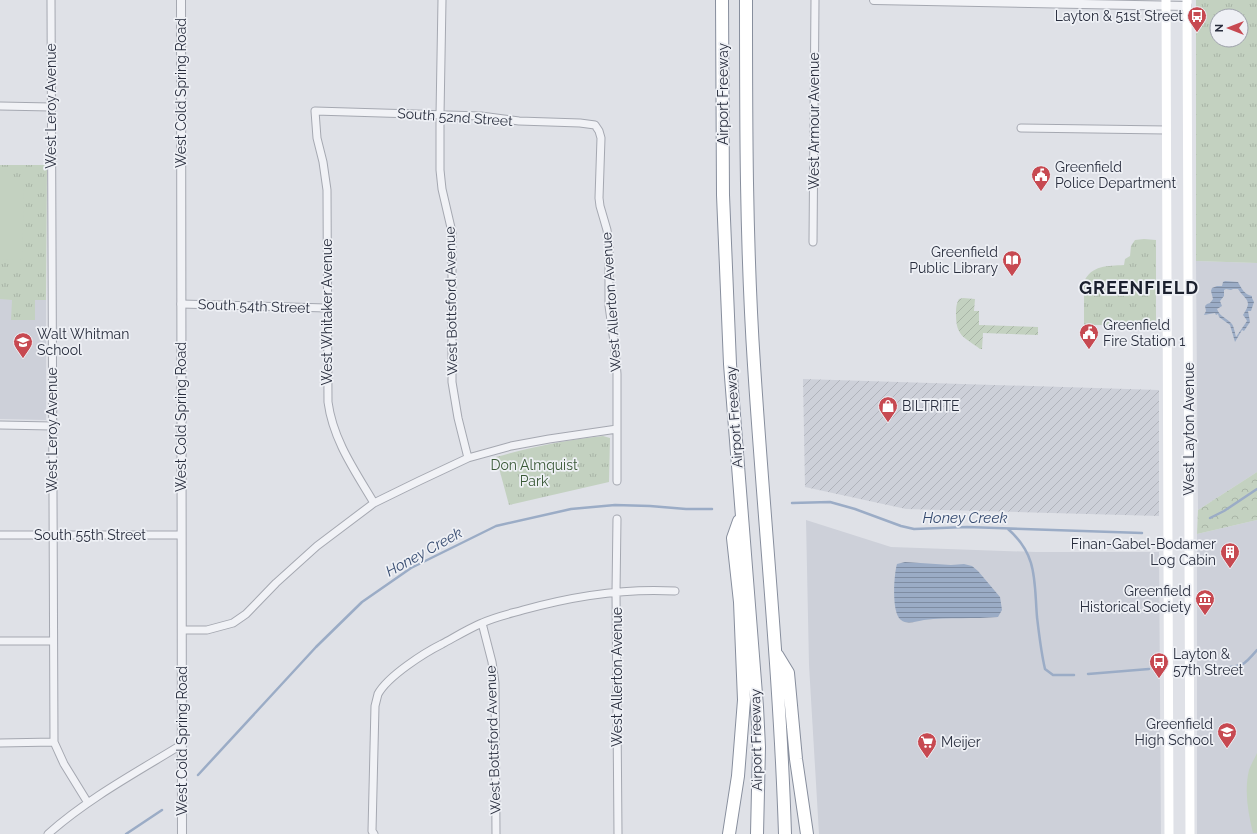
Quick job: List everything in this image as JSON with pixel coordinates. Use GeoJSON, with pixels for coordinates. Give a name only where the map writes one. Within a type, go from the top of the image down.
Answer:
{"type":"FeatureCollection","features":[{"type":"Feature","properties":{"kind":"highway","name":"Airport Freeway"},"geometry":{"type":"LineString","coordinates":[[722,0],[723,195],[726,273],[730,364],[759,747],[757,834]]}},
{"type":"Feature","properties":{"kind":"highway","name":"Airport Freeway"},"geometry":{"type":"LineString","coordinates":[[746,0],[747,179],[754,364],[781,724],[785,834]]}},
{"type":"Feature","properties":{"kind":"highway"},"geometry":{"type":"LineString","coordinates":[[729,834],[738,776],[743,716],[743,663],[740,602],[734,538],[741,517]]}},
{"type":"Feature","properties":{"kind":"highway"},"geometry":{"type":"LineString","coordinates":[[776,653],[788,673],[796,759],[807,834]]}},
{"type":"Feature","properties":{"kind":"main road","name":"West Layton Avenue"},"geometry":{"type":"LineString","coordinates":[[1166,3],[1169,834]]}},
{"type":"Feature","properties":{"kind":"main road","name":"West Layton Avenue"},"geometry":{"type":"LineString","coordinates":[[1187,3],[1190,834]]}},
{"type":"Feature","properties":{"kind":"street","name":"West Leroy Avenue"},"geometry":{"type":"LineString","coordinates":[[51,0],[54,742],[64,764],[88,803]]}},
{"type":"Feature","properties":{"kind":"street","name":"West Cold Spring Road"},"geometry":{"type":"LineString","coordinates":[[181,0],[182,834]]}},
{"type":"Feature","properties":{"kind":"street","name":"West Bottsford Avenue"},"geometry":{"type":"LineString","coordinates":[[442,0],[440,115],[441,180],[452,232],[452,382],[458,418],[468,458]]}},
{"type":"Feature","properties":{"kind":"street","name":"West Armour Avenue"},"geometry":{"type":"LineString","coordinates":[[813,242],[815,0]]}},
{"type":"Feature","properties":{"kind":"street"},"geometry":{"type":"LineString","coordinates":[[874,0],[1187,3]]}},
{"type":"Feature","properties":{"kind":"street"},"geometry":{"type":"LineString","coordinates":[[0,106],[51,107]]}},
{"type":"Feature","properties":{"kind":"street","name":"South 52nd Street"},"geometry":{"type":"LineString","coordinates":[[315,111],[481,116],[519,121],[580,123],[595,125]]}},
{"type":"Feature","properties":{"kind":"street","name":"West Whitaker Avenue"},"geometry":{"type":"LineString","coordinates":[[315,111],[317,138],[323,162],[327,190],[328,402],[330,418],[345,455],[374,503]]}},
{"type":"Feature","properties":{"kind":"street","name":"West Allerton Avenue"},"geometry":{"type":"LineString","coordinates":[[595,125],[599,131],[600,138],[600,206],[607,230],[609,245],[608,306],[615,349],[617,481]]}},
{"type":"Feature","properties":{"kind":"street"},"geometry":{"type":"LineString","coordinates":[[1021,128],[1166,130]]}},
{"type":"Feature","properties":{"kind":"street","name":"South 54th Street"},"geometry":{"type":"LineString","coordinates":[[181,304],[327,308]]}},
{"type":"Feature","properties":{"kind":"street"},"geometry":{"type":"LineString","coordinates":[[0,425],[52,426]]}},
{"type":"Feature","properties":{"kind":"street"},"geometry":{"type":"LineString","coordinates":[[182,630],[208,630],[233,623],[246,614],[276,583],[317,546],[374,503],[468,458],[511,446],[549,438],[617,429]]}},
{"type":"Feature","properties":{"kind":"street","name":"West Allerton Avenue"},"geometry":{"type":"LineString","coordinates":[[617,519],[616,592],[618,834]]}},
{"type":"Feature","properties":{"kind":"street","name":"South 55th Street"},"geometry":{"type":"LineString","coordinates":[[0,535],[181,535]]}},
{"type":"Feature","properties":{"kind":"street"},"geometry":{"type":"LineString","coordinates":[[373,833],[375,706],[378,694],[385,685],[407,666],[425,653],[482,623],[507,615],[568,598],[616,592],[652,590],[675,591]]}},
{"type":"Feature","properties":{"kind":"street","name":"West Bottsford Avenue"},"geometry":{"type":"LineString","coordinates":[[482,623],[492,662],[495,683],[496,834]]}},
{"type":"Feature","properties":{"kind":"street"},"geometry":{"type":"LineString","coordinates":[[0,641],[54,641]]}},
{"type":"Feature","properties":{"kind":"street"},"geometry":{"type":"LineString","coordinates":[[0,743],[54,742]]}},
{"type":"Feature","properties":{"kind":"street"},"geometry":{"type":"LineString","coordinates":[[48,834],[58,824],[88,803],[181,745]]}},
{"type":"Feature","properties":{"kind":"shaded area"},"geometry":{"type":"Polygon","coordinates":[[[1196,261],[1257,263],[1257,472],[1198,510],[1196,261]]]}},
{"type":"Feature","properties":{"kind":"shaded area","name":"Walt Whitman School"},"geometry":{"type":"Polygon","coordinates":[[[0,299],[46,300],[46,420],[0,419],[0,299]]]}},
{"type":"Feature","properties":{"kind":"shaded area"},"geometry":{"type":"Polygon","coordinates":[[[803,379],[1159,390],[1159,516],[906,509],[805,487],[803,379]]]}},
{"type":"Feature","properties":{"kind":"shaded area"},"geometry":{"type":"Polygon","coordinates":[[[806,520],[891,547],[1036,552],[1159,552],[1161,834],[819,834],[809,665],[806,520]]]}},
{"type":"Feature","properties":{"kind":"shaded area"},"geometry":{"type":"Polygon","coordinates":[[[1257,520],[1257,834],[1197,834],[1197,534],[1257,520]]]}},
{"type":"Feature","properties":{"kind":"green space"},"geometry":{"type":"Polygon","coordinates":[[[1196,0],[1257,0],[1257,263],[1196,261],[1196,0]]]}},
{"type":"Feature","properties":{"kind":"green space"},"geometry":{"type":"Polygon","coordinates":[[[0,165],[47,165],[46,300],[35,300],[35,320],[11,320],[12,300],[0,299],[0,165]]]}},
{"type":"Feature","properties":{"kind":"green space"},"geometry":{"type":"Polygon","coordinates":[[[0,179],[20,179],[24,183],[22,260],[0,259],[0,179]]]}},
{"type":"Feature","properties":{"kind":"green space"},"geometry":{"type":"Polygon","coordinates":[[[1135,240],[1156,240],[1156,325],[1084,325],[1084,282],[1087,276],[1096,269],[1124,265],[1125,259],[1130,256],[1131,246],[1135,240]]]}},
{"type":"Feature","properties":{"kind":"green space"},"geometry":{"type":"Polygon","coordinates":[[[959,299],[975,299],[974,311],[979,311],[979,325],[1038,327],[1038,335],[983,333],[982,349],[980,349],[965,339],[959,332],[956,322],[957,305],[959,299]]]}},
{"type":"Feature","properties":{"kind":"green space","name":"Don Almquist Park"},"geometry":{"type":"Polygon","coordinates":[[[603,436],[610,438],[609,482],[509,505],[496,457],[549,444],[603,436]]]}},
{"type":"Feature","properties":{"kind":"green space"},"geometry":{"type":"Polygon","coordinates":[[[1257,472],[1257,520],[1197,534],[1198,510],[1257,472]]]}},
{"type":"Feature","properties":{"kind":"green space"},"geometry":{"type":"Polygon","coordinates":[[[1257,753],[1257,833],[1253,833],[1248,809],[1247,786],[1249,770],[1257,753]]]}},
{"type":"Feature","properties":{"kind":"water"},"geometry":{"type":"Polygon","coordinates":[[[1223,282],[1238,282],[1245,293],[1252,296],[1254,302],[1251,311],[1248,311],[1250,322],[1244,331],[1242,330],[1235,342],[1230,325],[1219,317],[1218,314],[1216,315],[1215,313],[1204,315],[1206,311],[1205,306],[1213,299],[1211,291],[1212,288],[1222,286],[1223,282]],[[1238,289],[1224,290],[1224,296],[1220,301],[1222,306],[1217,309],[1220,314],[1232,324],[1236,337],[1247,321],[1243,315],[1248,303],[1238,289]]]}},
{"type":"Feature","properties":{"kind":"water"},"geometry":{"type":"Polygon","coordinates":[[[905,562],[951,565],[964,564],[972,566],[1000,597],[1002,610],[998,617],[933,619],[915,622],[903,621],[898,616],[896,610],[894,584],[897,564],[905,562]]]}},
{"type":"Feature","properties":{"kind":"waterway","name":"Honey Creek"},"geometry":{"type":"LineString","coordinates":[[1210,518],[1224,511],[1257,489]]}},
{"type":"Feature","properties":{"kind":"waterway","name":"Honey Creek"},"geometry":{"type":"LineString","coordinates":[[792,503],[830,502],[914,529],[967,527],[1142,533]]}},
{"type":"Feature","properties":{"kind":"waterway","name":"Honey Creek"},"geometry":{"type":"LineString","coordinates":[[198,775],[316,647],[362,602],[411,568],[496,526],[571,509],[615,505],[712,509]]}},
{"type":"Feature","properties":{"kind":"waterway"},"geometry":{"type":"LineString","coordinates":[[1008,529],[1025,549],[1033,569],[1037,617],[1045,669],[1053,675],[1074,675]]}},
{"type":"Feature","properties":{"kind":"waterway"},"geometry":{"type":"LineString","coordinates":[[1223,668],[1243,664],[1257,650]]}},
{"type":"Feature","properties":{"kind":"waterway"},"geometry":{"type":"LineString","coordinates":[[1088,674],[1149,669]]}},
{"type":"Feature","properties":{"kind":"waterway","name":"Honey Creek"},"geometry":{"type":"LineString","coordinates":[[126,834],[162,810]]}},
{"type":"Feature","properties":{"kind":"place","name":"Layton & 51st Street"},"geometry":{"type":"Point","coordinates":[1197,33]}},
{"type":"Feature","properties":{"kind":"place","name":"Greenfield Police Department"},"geometry":{"type":"Point","coordinates":[1041,192]}},
{"type":"Feature","properties":{"kind":"place","name":"Greenfield Public Library"},"geometry":{"type":"Point","coordinates":[1012,277]}},
{"type":"Feature","properties":{"kind":"place","name":"Greenfield Fire Station 1"},"geometry":{"type":"Point","coordinates":[1089,350]}},
{"type":"Feature","properties":{"kind":"place","name":"Walt Whitman School"},"geometry":{"type":"Point","coordinates":[23,359]}},
{"type":"Feature","properties":{"kind":"place","name":"BILTRITE"},"geometry":{"type":"Point","coordinates":[888,423]}},
{"type":"Feature","properties":{"kind":"place","name":"Finan-Gabel-Bodamer Log Cabin"},"geometry":{"type":"Point","coordinates":[1230,569]}},
{"type":"Feature","properties":{"kind":"place","name":"Greenfield Historical Society"},"geometry":{"type":"Point","coordinates":[1205,616]}},
{"type":"Feature","properties":{"kind":"place","name":"Layton & 57th Street"},"geometry":{"type":"Point","coordinates":[1159,679]}},
{"type":"Feature","properties":{"kind":"place","name":"Greenfield High School"},"geometry":{"type":"Point","coordinates":[1227,749]}},
{"type":"Feature","properties":{"kind":"place","name":"Meijer"},"geometry":{"type":"Point","coordinates":[927,759]}},
{"type":"Feature","properties":{"kind":"district","name":"GREENFIELD"},"geometry":{"type":"Point","coordinates":[1139,287]}}]}
